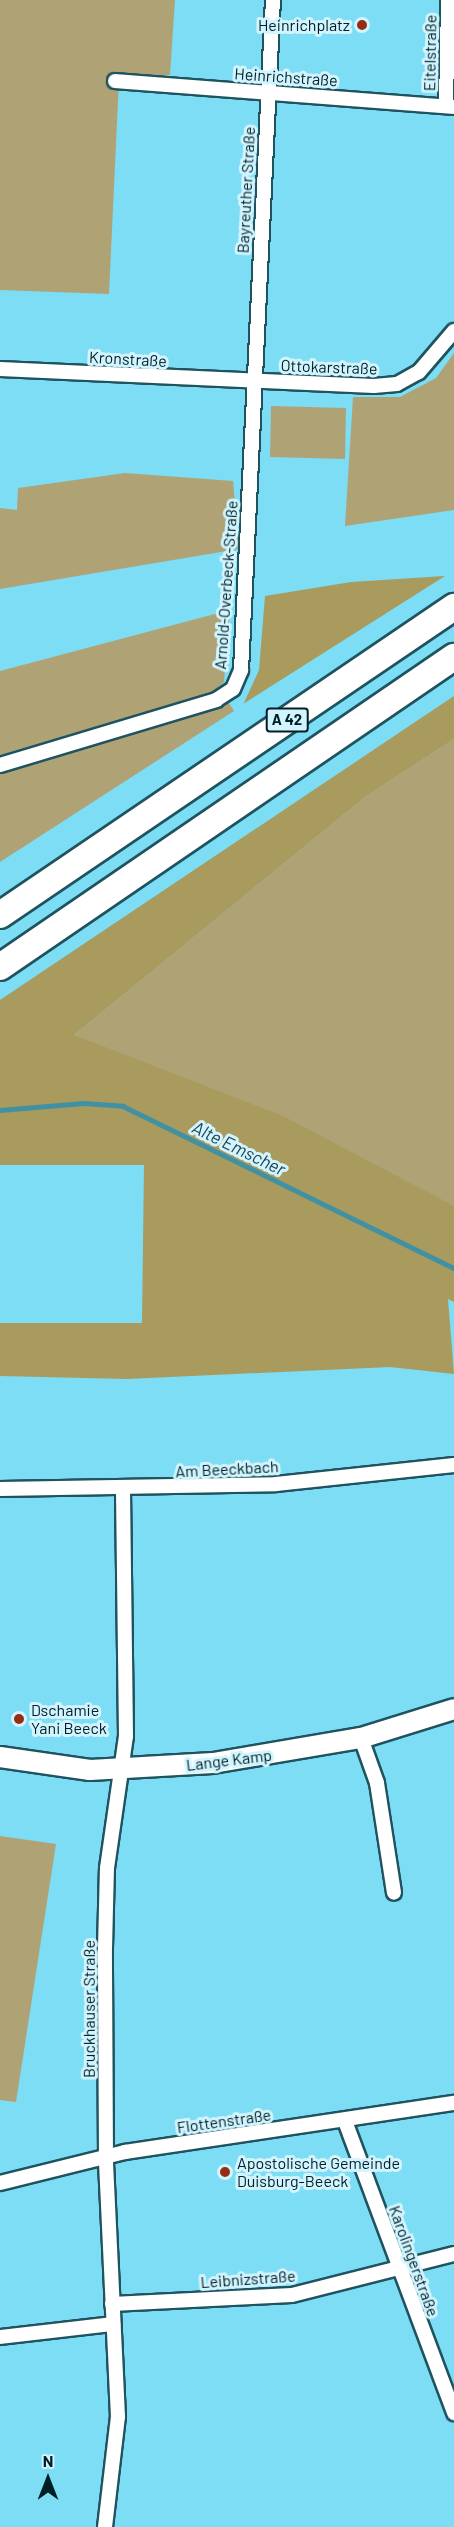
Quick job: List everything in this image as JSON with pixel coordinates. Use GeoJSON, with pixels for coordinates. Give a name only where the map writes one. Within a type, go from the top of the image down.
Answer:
{"type":"FeatureCollection","features":[{"type":"Feature","properties":{"kind":"highway","name":"A 42"},"geometry":{"type":"LineString","coordinates":[[0,915],[454,607]]}},
{"type":"Feature","properties":{"kind":"highway","name":"A 42"},"geometry":{"type":"LineString","coordinates":[[0,967],[454,657]]}},
{"type":"Feature","properties":{"kind":"street","name":"Bayreuther Straße"},"geometry":{"type":"LineString","coordinates":[[254,381],[273,0]]}},
{"type":"Feature","properties":{"kind":"street","name":"Eitelstraße"},"geometry":{"type":"LineString","coordinates":[[448,0],[450,106]]}},
{"type":"Feature","properties":{"kind":"street","name":"Heinrichstraße"},"geometry":{"type":"LineString","coordinates":[[115,81],[450,106]]}},
{"type":"Feature","properties":{"kind":"street","name":"Ottokarstraße"},"geometry":{"type":"LineString","coordinates":[[254,381],[397,384],[419,372],[454,331]]}},
{"type":"Feature","properties":{"kind":"street","name":"Kronstraße"},"geometry":{"type":"LineString","coordinates":[[0,369],[254,381]]}},
{"type":"Feature","properties":{"kind":"street","name":"Arnold-Overbeck-Straße"},"geometry":{"type":"LineString","coordinates":[[0,765],[216,700],[233,689],[241,670],[254,381]]}},
{"type":"Feature","properties":{"kind":"street","name":"Am Beeckbach"},"geometry":{"type":"LineString","coordinates":[[0,1489],[123,1490],[276,1484],[454,1466]]}},
{"type":"Feature","properties":{"kind":"street","name":"Bruckhauser Straße"},"geometry":{"type":"LineString","coordinates":[[105,2527],[118,2417],[106,2159],[107,1868],[124,1770],[123,1490]]}},
{"type":"Feature","properties":{"kind":"street","name":"Lange Kamp"},"geometry":{"type":"LineString","coordinates":[[0,1757],[124,1770],[246,1759],[361,1738],[454,1709]]}},
{"type":"Feature","properties":{"kind":"street"},"geometry":{"type":"LineString","coordinates":[[361,1738],[377,1783],[394,1893]]}},
{"type":"Feature","properties":{"kind":"street","name":"Flottenstraße"},"geometry":{"type":"LineString","coordinates":[[0,2182],[106,2159],[454,2103]]}},
{"type":"Feature","properties":{"kind":"street","name":"Karolingerstraße"},"geometry":{"type":"LineString","coordinates":[[345,2121],[454,2414]]}},
{"type":"Feature","properties":{"kind":"street","name":"Leibnizstraße"},"geometry":{"type":"LineString","coordinates":[[112,2304],[292,2295],[454,2254]]}},
{"type":"Feature","properties":{"kind":"street"},"geometry":{"type":"LineString","coordinates":[[0,2337],[113,2324]]}},
{"type":"Feature","properties":{"kind":"shaded area"},"geometry":{"type":"Polygon","coordinates":[[[0,0],[175,0],[170,75],[119,80],[109,294],[0,290],[0,0]]]}},
{"type":"Feature","properties":{"kind":"shaded area"},"geometry":{"type":"Polygon","coordinates":[[[454,353],[454,510],[345,526],[353,397],[400,397],[436,378],[454,353]]]}},
{"type":"Feature","properties":{"kind":"shaded area"},"geometry":{"type":"Polygon","coordinates":[[[271,406],[346,408],[345,459],[270,457],[271,406]]]}},
{"type":"Feature","properties":{"kind":"shaded area"},"geometry":{"type":"Polygon","coordinates":[[[125,473],[233,481],[239,549],[0,589],[0,508],[17,510],[18,488],[125,473]]]}},
{"type":"Feature","properties":{"kind":"shaded area"},"geometry":{"type":"Polygon","coordinates":[[[445,576],[244,704],[259,670],[265,596],[351,582],[445,576]]]}},
{"type":"Feature","properties":{"kind":"shaded area"},"geometry":{"type":"Polygon","coordinates":[[[230,610],[224,682],[213,692],[0,755],[0,671],[230,610]]]}},
{"type":"Feature","properties":{"kind":"shaded area"},"geometry":{"type":"Polygon","coordinates":[[[454,696],[454,739],[365,797],[74,1035],[283,1116],[454,1206],[454,1302],[448,1299],[454,1374],[390,1367],[127,1379],[0,1376],[0,1323],[142,1323],[144,1165],[0,1165],[0,1000],[454,696]]]}},
{"type":"Feature","properties":{"kind":"shaded area"},"geometry":{"type":"Polygon","coordinates":[[[229,703],[234,711],[0,862],[0,771],[229,703]]]}},
{"type":"Feature","properties":{"kind":"shaded area"},"geometry":{"type":"Polygon","coordinates":[[[454,739],[454,1206],[74,1035],[365,797],[454,739]]]}},
{"type":"Feature","properties":{"kind":"shaded area"},"geometry":{"type":"Polygon","coordinates":[[[0,1836],[56,1844],[16,2102],[0,2100],[0,1836]]]}},
{"type":"Feature","properties":{"kind":"waterway","name":"Alte Emscher"},"geometry":{"type":"LineString","coordinates":[[0,1110],[84,1103],[123,1106],[454,1268]]}},
{"type":"Feature","properties":{"kind":"place","name":"Heinrichplatz"},"geometry":{"type":"Point","coordinates":[362,25]}},
{"type":"Feature","properties":{"kind":"place","name":"Dschamie Yani Beeck"},"geometry":{"type":"Point","coordinates":[19,1719]}},
{"type":"Feature","properties":{"kind":"place","name":"Apostolische Gemeinde Duisburg-Beeck"},"geometry":{"type":"Point","coordinates":[225,2172]}}]}
